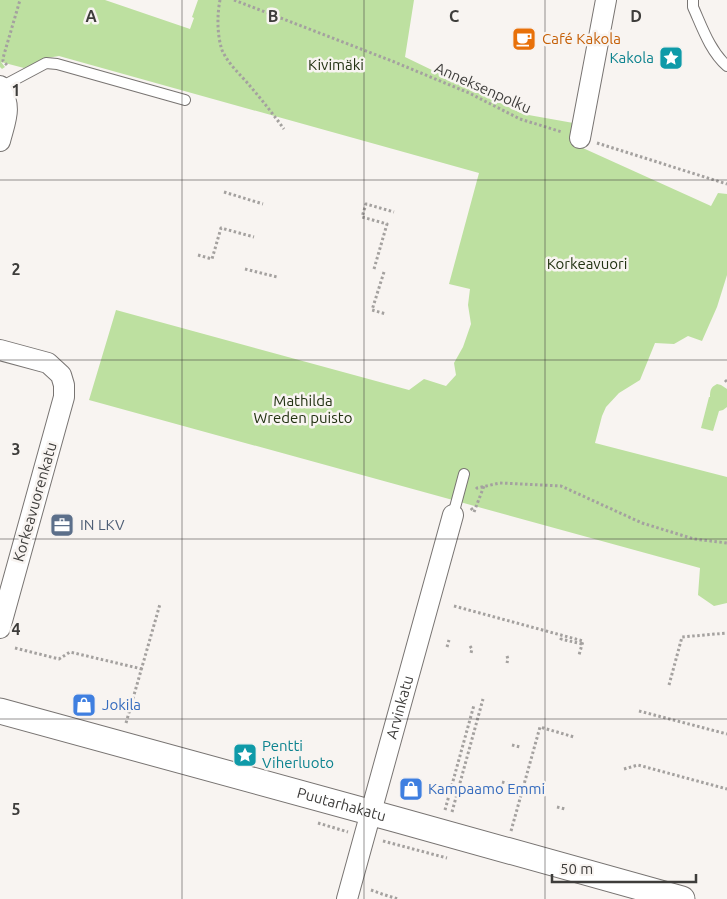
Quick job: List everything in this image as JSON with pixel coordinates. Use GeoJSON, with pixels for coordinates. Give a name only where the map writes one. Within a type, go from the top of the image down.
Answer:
{"type":"FeatureCollection","features":[{"type":"Feature","properties":{"kind":"street"},"geometry":{"type":"LineString","coordinates":[[580,138],[606,0]]}},
{"type":"Feature","properties":{"kind":"street"},"geometry":{"type":"LineString","coordinates":[[0,86],[5,97],[8,113],[0,141]]}},
{"type":"Feature","properties":{"kind":"street","name":"Korkeavuorenkatu"},"geometry":{"type":"LineString","coordinates":[[0,350],[48,363],[61,375],[64,385],[64,397],[0,628]]}},
{"type":"Feature","properties":{"kind":"street","name":"Arvinkatu"},"geometry":{"type":"LineString","coordinates":[[347,899],[370,812],[461,510]]}},
{"type":"Feature","properties":{"kind":"street","name":"Puutarhakatu"},"geometry":{"type":"LineString","coordinates":[[0,711],[682,899]]}},
{"type":"Feature","properties":{"kind":"lane"},"geometry":{"type":"LineString","coordinates":[[692,0],[693,7],[714,51],[727,66]]}},
{"type":"Feature","properties":{"kind":"lane"},"geometry":{"type":"LineString","coordinates":[[0,86],[46,63],[51,63],[185,100]]}},
{"type":"Feature","properties":{"kind":"lane"},"geometry":{"type":"LineString","coordinates":[[461,510],[464,474]]}},
{"type":"Feature","properties":{"kind":"path"},"geometry":{"type":"LineString","coordinates":[[7,65],[3,58],[20,0]]}},
{"type":"Feature","properties":{"kind":"path"},"geometry":{"type":"LineString","coordinates":[[220,0],[218,10],[219,36],[222,49],[228,61],[284,128]]}},
{"type":"Feature","properties":{"kind":"path","name":"Anneksenpolku"},"geometry":{"type":"LineString","coordinates":[[234,0],[469,93],[520,119],[727,184]]}},
{"type":"Feature","properties":{"kind":"path"},"geometry":{"type":"LineString","coordinates":[[224,192],[263,204]]}},
{"type":"Feature","properties":{"kind":"path"},"geometry":{"type":"LineString","coordinates":[[374,269],[388,224],[362,217],[366,204],[394,212]]}},
{"type":"Feature","properties":{"kind":"path"},"geometry":{"type":"LineString","coordinates":[[198,255],[212,259],[221,228],[254,237]]}},
{"type":"Feature","properties":{"kind":"path"},"geometry":{"type":"LineString","coordinates":[[245,269],[277,277]]}},
{"type":"Feature","properties":{"kind":"path"},"geometry":{"type":"LineString","coordinates":[[384,272],[372,310],[386,314]]}},
{"type":"Feature","properties":{"kind":"path"},"geometry":{"type":"LineString","coordinates":[[472,495],[477,488],[500,483],[561,486],[642,523],[694,539],[727,543]]}},
{"type":"Feature","properties":{"kind":"path"},"geometry":{"type":"LineString","coordinates":[[461,510],[474,512],[484,486]]}},
{"type":"Feature","properties":{"kind":"path"},"geometry":{"type":"LineString","coordinates":[[126,724],[160,604]]}},
{"type":"Feature","properties":{"kind":"path"},"geometry":{"type":"LineString","coordinates":[[454,606],[516,626],[583,641],[579,655]]}},
{"type":"Feature","properties":{"kind":"path"},"geometry":{"type":"LineString","coordinates":[[481,619],[482,614]]}},
{"type":"Feature","properties":{"kind":"path"},"geometry":{"type":"LineString","coordinates":[[669,685],[682,637],[727,633]]}},
{"type":"Feature","properties":{"kind":"path"},"geometry":{"type":"LineString","coordinates":[[447,647],[449,640]]}},
{"type":"Feature","properties":{"kind":"path"},"geometry":{"type":"LineString","coordinates":[[564,640],[582,644]]}},
{"type":"Feature","properties":{"kind":"path"},"geometry":{"type":"LineString","coordinates":[[471,654],[473,647]]}},
{"type":"Feature","properties":{"kind":"path"},"geometry":{"type":"LineString","coordinates":[[15,648],[59,659],[70,652],[142,669]]}},
{"type":"Feature","properties":{"kind":"path"},"geometry":{"type":"LineString","coordinates":[[452,815],[483,699]]}},
{"type":"Feature","properties":{"kind":"path"},"geometry":{"type":"LineString","coordinates":[[444,813],[474,705]]}},
{"type":"Feature","properties":{"kind":"path"},"geometry":{"type":"LineString","coordinates":[[639,711],[727,734]]}},
{"type":"Feature","properties":{"kind":"path"},"geometry":{"type":"LineString","coordinates":[[511,831],[522,797],[540,726],[574,736]]}},
{"type":"Feature","properties":{"kind":"path"},"geometry":{"type":"LineString","coordinates":[[474,733],[479,735]]}},
{"type":"Feature","properties":{"kind":"path"},"geometry":{"type":"LineString","coordinates":[[512,745],[520,747]]}},
{"type":"Feature","properties":{"kind":"path"},"geometry":{"type":"LineString","coordinates":[[624,769],[638,765],[727,789]]}},
{"type":"Feature","properties":{"kind":"path"},"geometry":{"type":"LineString","coordinates":[[463,771],[469,773]]}},
{"type":"Feature","properties":{"kind":"path"},"geometry":{"type":"LineString","coordinates":[[502,782],[510,784]]}},
{"type":"Feature","properties":{"kind":"path"},"geometry":{"type":"LineString","coordinates":[[458,792],[464,794]]}},
{"type":"Feature","properties":{"kind":"path"},"geometry":{"type":"LineString","coordinates":[[558,807],[565,809]]}},
{"type":"Feature","properties":{"kind":"path"},"geometry":{"type":"LineString","coordinates":[[515,816],[514,824],[516,825]]}},
{"type":"Feature","properties":{"kind":"path"},"geometry":{"type":"LineString","coordinates":[[371,890],[398,899]]}},
{"type":"Feature","properties":{"kind":"green space"},"geometry":{"type":"Polygon","coordinates":[[[0,0],[105,0],[190,29],[198,0],[414,0],[405,57],[523,114],[579,124],[574,144],[711,206],[718,193],[727,194],[727,275],[717,307],[702,341],[688,336],[674,344],[655,343],[640,380],[619,393],[606,407],[595,443],[727,477],[727,603],[714,606],[698,595],[700,568],[89,400],[116,310],[409,390],[424,379],[446,386],[456,375],[454,363],[463,347],[471,324],[468,305],[470,289],[449,284],[479,173],[59,56],[47,58],[24,68],[1,62],[5,67],[2,69],[0,67],[0,0]]]}},
{"type":"Feature","properties":{"kind":"green space"},"geometry":{"type":"Polygon","coordinates":[[[717,384],[727,389],[727,407],[719,411],[713,431],[701,428],[711,391],[713,386],[717,384]]]}},
{"type":"Feature","properties":{"kind":"place","name":"Café Kakola"},"geometry":{"type":"Point","coordinates":[524,39]}},
{"type":"Feature","properties":{"kind":"place","name":"Kakola"},"geometry":{"type":"Point","coordinates":[671,58]}},
{"type":"Feature","properties":{"kind":"place","name":"IN LKV"},"geometry":{"type":"Point","coordinates":[62,525]}},
{"type":"Feature","properties":{"kind":"place","name":"Jokila"},"geometry":{"type":"Point","coordinates":[84,705]}},
{"type":"Feature","properties":{"kind":"place","name":"Pentti Viherluoto"},"geometry":{"type":"Point","coordinates":[245,755]}},
{"type":"Feature","properties":{"kind":"place","name":"Kampaamo Emmi"},"geometry":{"type":"Point","coordinates":[411,789]}},
{"type":"Feature","properties":{"kind":"park label","name":"Kivimäki"},"geometry":{"type":"Point","coordinates":[336,65]}},
{"type":"Feature","properties":{"kind":"park label","name":"Korkeavuori"},"geometry":{"type":"Point","coordinates":[587,264]}},
{"type":"Feature","properties":{"kind":"park label","name":"Mathilda Wreden puisto"},"geometry":{"type":"Point","coordinates":[303,410]}}]}
